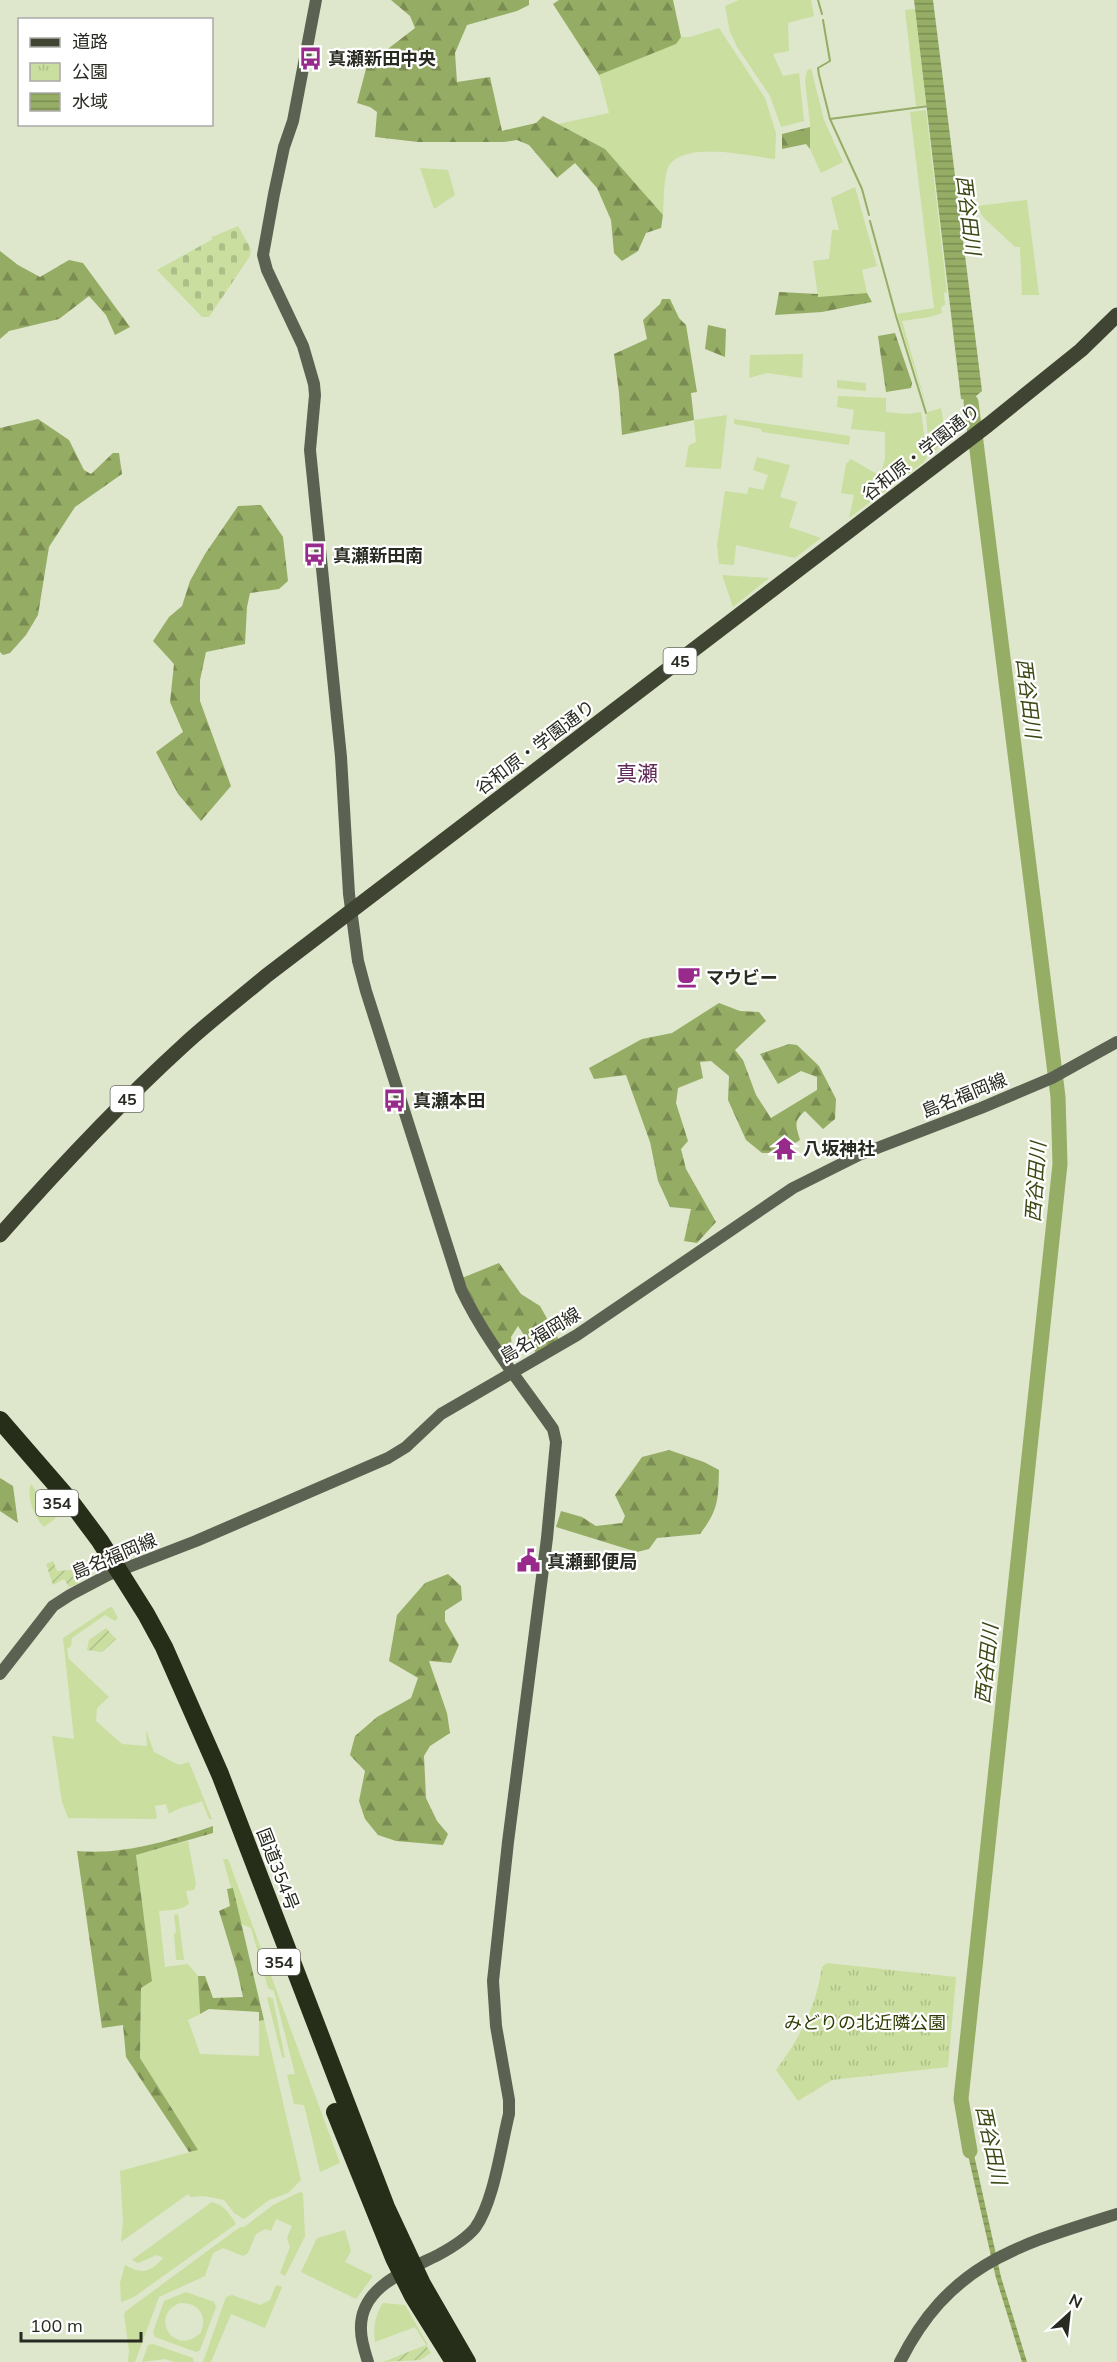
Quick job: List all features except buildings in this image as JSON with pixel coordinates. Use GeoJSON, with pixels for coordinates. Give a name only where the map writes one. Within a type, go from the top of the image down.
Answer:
{"type":"FeatureCollection","features":[{"type":"Feature","properties":{"kind":"highway","name":"国道354号"},"geometry":{"type":"LineString","coordinates":[[0,1419],[71,1503],[114,1573],[164,1647],[215,1763],[407,2270],[413,2296],[454,2362]]}},
{"type":"Feature","properties":{"kind":"highway","name":"国道354号"},"geometry":{"type":"LineString","coordinates":[[0,1435],[114,1573]]}},
{"type":"Feature","properties":{"kind":"highway","name":"国道354号"},"geometry":{"type":"LineString","coordinates":[[407,2270],[467,2362]]}},
{"type":"Feature","properties":{"kind":"main road","name":"谷和原・学園通り"},"geometry":{"type":"LineString","coordinates":[[0,1235],[70,1155],[173,1056],[267,976],[963,445],[1081,350],[1117,315]]}},
{"type":"Feature","properties":{"kind":"street"},"geometry":{"type":"LineString","coordinates":[[316,0],[293,122],[280,167],[263,255],[267,270],[303,346],[314,384],[310,450],[341,757],[351,911],[358,960],[461,1289],[473,1314],[553,1430],[556,1450],[492,1981],[496,2026],[510,2107],[487,2204],[478,2222],[462,2241],[407,2270],[378,2289],[364,2308],[361,2331],[368,2362]]}},
{"type":"Feature","properties":{"kind":"street","name":"島名福岡線"},"geometry":{"type":"LineString","coordinates":[[0,1674],[53,1606],[70,1595],[114,1573],[196,1541],[388,1458],[406,1447],[441,1414],[577,1335],[793,1188],[868,1151],[981,1108],[1056,1076],[1117,1042]]}},
{"type":"Feature","properties":{"kind":"street"},"geometry":{"type":"LineString","coordinates":[[900,2362],[925,2320],[947,2295],[977,2269],[1008,2251],[1117,2214]]}},
{"type":"Feature","properties":{"kind":"green space"},"geometry":{"type":"Polygon","coordinates":[[[391,0],[529,0],[529,5],[517,11],[467,25],[455,53],[457,82],[490,77],[502,131],[536,123],[543,116],[605,149],[663,215],[661,228],[646,233],[638,251],[622,261],[614,253],[611,220],[597,188],[575,163],[557,178],[529,145],[517,140],[418,142],[375,137],[377,112],[357,103],[367,65],[415,28],[410,16],[391,0]]]}},
{"type":"Feature","properties":{"kind":"green space"},"geometry":{"type":"Polygon","coordinates":[[[559,0],[673,0],[681,37],[676,44],[599,75],[553,4],[559,0]]]}},
{"type":"Feature","properties":{"kind":"green space"},"geometry":{"type":"Polygon","coordinates":[[[739,0],[811,0],[814,16],[788,23],[789,51],[773,54],[783,76],[799,73],[804,121],[781,127],[770,96],[737,47],[730,32],[725,6],[739,0]]]}},
{"type":"Feature","properties":{"kind":"green space"},"geometry":{"type":"Polygon","coordinates":[[[915,9],[926,105],[916,106],[905,10],[915,9]]]}},
{"type":"Feature","properties":{"kind":"green space"},"geometry":{"type":"Polygon","coordinates":[[[719,28],[765,98],[776,133],[775,159],[720,152],[691,153],[679,157],[670,164],[666,174],[663,215],[605,149],[558,124],[609,113],[599,75],[675,44],[681,37],[690,37],[719,28]]]}},
{"type":"Feature","properties":{"kind":"green space"},"geometry":{"type":"Polygon","coordinates":[[[811,68],[824,120],[843,162],[821,173],[810,149],[810,124],[805,80],[807,71],[811,68]]]}},
{"type":"Feature","properties":{"kind":"green space"},"geometry":{"type":"Polygon","coordinates":[[[926,110],[947,292],[944,293],[945,305],[941,307],[942,313],[902,321],[928,412],[897,314],[934,308],[910,112],[926,110]]]}},
{"type":"Feature","properties":{"kind":"green space"},"geometry":{"type":"Polygon","coordinates":[[[810,127],[810,149],[806,144],[782,149],[782,134],[810,127]]]}},
{"type":"Feature","properties":{"kind":"green space"},"geometry":{"type":"Polygon","coordinates":[[[420,168],[448,170],[455,195],[434,209],[420,168]]]}},
{"type":"Feature","properties":{"kind":"green space"},"geometry":{"type":"Polygon","coordinates":[[[855,187],[877,266],[862,270],[867,293],[818,297],[813,261],[829,259],[832,230],[839,230],[831,198],[855,187]]]}},
{"type":"Feature","properties":{"kind":"green space"},"geometry":{"type":"Polygon","coordinates":[[[1027,200],[1039,295],[1022,295],[1020,247],[1015,247],[984,218],[976,206],[1027,200]]]}},
{"type":"Feature","properties":{"kind":"green space"},"geometry":{"type":"Polygon","coordinates":[[[238,226],[251,249],[250,256],[209,317],[202,317],[157,270],[213,239],[212,237],[238,226]]]}},
{"type":"Feature","properties":{"kind":"green space"},"geometry":{"type":"Polygon","coordinates":[[[0,251],[18,265],[40,277],[69,260],[83,263],[130,327],[115,335],[106,315],[89,296],[59,319],[9,331],[0,339],[0,251]]]}},
{"type":"Feature","properties":{"kind":"green space"},"geometry":{"type":"Polygon","coordinates":[[[779,292],[818,294],[818,297],[867,293],[872,302],[822,312],[775,315],[779,292]]]}},
{"type":"Feature","properties":{"kind":"green space"},"geometry":{"type":"Polygon","coordinates":[[[662,299],[670,299],[679,318],[686,325],[697,392],[691,393],[694,420],[622,435],[614,354],[647,339],[643,320],[660,304],[662,299]]]}},
{"type":"Feature","properties":{"kind":"green space"},"geometry":{"type":"Polygon","coordinates":[[[708,325],[726,329],[725,357],[705,349],[708,325]]]}},
{"type":"Feature","properties":{"kind":"green space"},"geometry":{"type":"Polygon","coordinates":[[[895,333],[912,383],[911,388],[886,392],[878,336],[895,333]]]}},
{"type":"Feature","properties":{"kind":"green space"},"geometry":{"type":"Polygon","coordinates":[[[803,354],[802,378],[767,373],[749,378],[750,355],[803,354]]]}},
{"type":"Feature","properties":{"kind":"green space"},"geometry":{"type":"Polygon","coordinates":[[[837,380],[866,383],[866,391],[837,388],[837,380]]]}},
{"type":"Feature","properties":{"kind":"green space"},"geometry":{"type":"Polygon","coordinates":[[[838,396],[886,398],[886,412],[908,414],[921,412],[927,456],[924,462],[849,518],[854,495],[841,493],[846,464],[851,459],[880,476],[885,459],[885,432],[851,429],[854,410],[837,407],[838,396]]]}},
{"type":"Feature","properties":{"kind":"green space"},"geometry":{"type":"Polygon","coordinates":[[[941,408],[943,420],[942,439],[937,450],[932,454],[929,450],[926,415],[928,412],[941,408]]]}},
{"type":"Feature","properties":{"kind":"green space"},"geometry":{"type":"Polygon","coordinates":[[[727,415],[721,469],[685,467],[689,445],[696,442],[694,420],[727,415]]]}},
{"type":"Feature","properties":{"kind":"green space"},"geometry":{"type":"Polygon","coordinates":[[[38,419],[69,440],[84,470],[91,474],[113,453],[119,453],[122,474],[75,507],[49,547],[38,615],[26,635],[10,653],[3,655],[0,652],[0,428],[38,419]]]}},
{"type":"Feature","properties":{"kind":"green space"},"geometry":{"type":"Polygon","coordinates":[[[734,419],[850,436],[849,445],[762,432],[761,429],[734,424],[734,419]]]}},
{"type":"Feature","properties":{"kind":"green space"},"geometry":{"type":"Polygon","coordinates":[[[757,457],[790,465],[780,497],[797,502],[789,527],[821,538],[795,558],[736,545],[734,565],[719,564],[717,545],[725,491],[747,494],[749,487],[763,490],[768,475],[753,470],[757,457]]]}},
{"type":"Feature","properties":{"kind":"green space"},"geometry":{"type":"Polygon","coordinates":[[[261,505],[283,537],[288,581],[279,589],[250,593],[245,644],[206,652],[200,680],[200,701],[231,786],[201,821],[178,794],[156,752],[183,732],[170,702],[174,664],[153,641],[169,617],[182,606],[190,581],[205,554],[238,506],[261,505]]]}},
{"type":"Feature","properties":{"kind":"green space"},"geometry":{"type":"Polygon","coordinates":[[[722,575],[769,578],[733,607],[722,575]]]}},
{"type":"Feature","properties":{"kind":"green space"},"geometry":{"type":"Polygon","coordinates":[[[719,1003],[740,1011],[759,1012],[766,1021],[735,1050],[743,1060],[756,1095],[771,1118],[817,1090],[817,1077],[801,1071],[778,1084],[760,1054],[789,1044],[797,1045],[819,1066],[836,1099],[835,1119],[823,1129],[805,1111],[796,1124],[800,1140],[779,1153],[762,1153],[746,1140],[728,1100],[729,1076],[711,1061],[700,1062],[703,1078],[678,1088],[676,1103],[688,1141],[681,1149],[686,1169],[716,1222],[697,1243],[684,1241],[691,1209],[670,1207],[658,1181],[650,1142],[626,1075],[594,1079],[589,1068],[642,1039],[672,1033],[719,1003]]]}},
{"type":"Feature","properties":{"kind":"green space"},"geometry":{"type":"Polygon","coordinates":[[[499,1263],[521,1294],[540,1306],[559,1340],[536,1353],[518,1326],[511,1337],[512,1346],[506,1351],[493,1340],[462,1278],[499,1263]]]}},
{"type":"Feature","properties":{"kind":"green space"},"geometry":{"type":"Polygon","coordinates":[[[669,1450],[704,1462],[719,1470],[714,1511],[700,1534],[657,1538],[649,1549],[637,1552],[556,1527],[561,1511],[582,1517],[596,1526],[622,1523],[625,1516],[615,1495],[642,1457],[669,1450]]]}},
{"type":"Feature","properties":{"kind":"green space"},"geometry":{"type":"Polygon","coordinates":[[[0,1478],[13,1486],[18,1523],[0,1511],[0,1478]]]}},
{"type":"Feature","properties":{"kind":"green space"},"geometry":{"type":"Polygon","coordinates":[[[31,1484],[56,1518],[44,1527],[32,1506],[31,1484]]]}},
{"type":"Feature","properties":{"kind":"green space"},"geometry":{"type":"Polygon","coordinates":[[[53,1561],[57,1571],[71,1570],[79,1584],[69,1587],[64,1579],[53,1585],[46,1564],[53,1561]]]}},
{"type":"Feature","properties":{"kind":"green space"},"geometry":{"type":"Polygon","coordinates":[[[448,1574],[461,1586],[462,1600],[445,1611],[445,1621],[459,1645],[451,1663],[429,1661],[447,1713],[450,1733],[430,1746],[424,1756],[426,1798],[437,1821],[448,1834],[443,1845],[396,1841],[378,1835],[365,1819],[359,1801],[365,1771],[350,1755],[355,1736],[377,1717],[411,1698],[418,1678],[389,1661],[397,1615],[425,1583],[448,1574]]]}},
{"type":"Feature","properties":{"kind":"green space"},"geometry":{"type":"Polygon","coordinates":[[[110,1607],[118,1618],[115,1621],[105,1615],[72,1638],[71,1646],[67,1649],[69,1659],[109,1697],[97,1708],[96,1721],[122,1744],[147,1746],[146,1730],[154,1752],[179,1765],[189,1762],[212,1819],[209,1819],[202,1801],[169,1814],[166,1804],[155,1806],[157,1817],[155,1819],[68,1818],[62,1802],[52,1736],[74,1739],[63,1638],[110,1607]]]}},
{"type":"Feature","properties":{"kind":"green space"},"geometry":{"type":"Polygon","coordinates":[[[106,1628],[116,1639],[102,1652],[87,1650],[89,1640],[106,1628]]]}},
{"type":"Feature","properties":{"kind":"green space"},"geometry":{"type":"Polygon","coordinates":[[[213,1826],[213,1833],[136,1855],[152,1981],[141,1988],[140,2058],[198,2150],[189,2152],[126,2057],[123,2025],[102,2028],[77,1851],[112,1851],[146,1846],[213,1826]]]}},
{"type":"Feature","properties":{"kind":"green space"},"geometry":{"type":"Polygon","coordinates":[[[188,1841],[196,1884],[194,1890],[186,1891],[189,1904],[178,1909],[159,1911],[165,1967],[188,1964],[198,1976],[200,2014],[188,2020],[200,2054],[259,2056],[259,2021],[264,2020],[301,2180],[288,2193],[269,2200],[244,2219],[234,2213],[224,2200],[204,2196],[190,2197],[188,2194],[121,2242],[123,2220],[120,2171],[198,2150],[140,2058],[141,1988],[152,1980],[136,1855],[188,1841]]]}},
{"type":"Feature","properties":{"kind":"green space"},"geometry":{"type":"Polygon","coordinates":[[[223,1859],[228,1859],[340,2163],[320,2172],[304,2105],[294,2104],[287,2075],[295,2074],[274,1991],[268,1988],[251,1928],[241,1924],[223,1859]]]}},
{"type":"Feature","properties":{"kind":"green space"},"geometry":{"type":"Polygon","coordinates":[[[233,1888],[264,2020],[259,2021],[259,2012],[209,2009],[200,2014],[198,1976],[205,1976],[213,1998],[243,1997],[219,1911],[230,1906],[227,1889],[233,1888]]]}},
{"type":"Feature","properties":{"kind":"green space"},"geometry":{"type":"Polygon","coordinates":[[[178,1914],[184,1960],[176,1960],[174,1915],[178,1914]]]}},
{"type":"Feature","properties":{"kind":"green space","name":"みどりの北近隣公園"},"geometry":{"type":"Polygon","coordinates":[[[827,1963],[956,1977],[948,2067],[832,2080],[798,2101],[776,2070],[806,2022],[816,1995],[822,1967],[827,1963]]]}},
{"type":"Feature","properties":{"kind":"green space"},"geometry":{"type":"Polygon","coordinates":[[[267,1998],[273,1999],[285,2058],[282,2057],[267,1998]]]}},
{"type":"Feature","properties":{"kind":"green space"},"geometry":{"type":"Polygon","coordinates":[[[300,2192],[303,2193],[305,2236],[285,2276],[280,2273],[290,2247],[287,2238],[292,2226],[276,2219],[271,2231],[265,2229],[256,2234],[248,2253],[243,2256],[223,2248],[213,2253],[205,2276],[159,2297],[135,2362],[128,2362],[129,2351],[124,2314],[126,2311],[240,2227],[244,2227],[273,2205],[300,2192]]]}},
{"type":"Feature","properties":{"kind":"green space"},"geometry":{"type":"Polygon","coordinates":[[[212,2202],[229,2213],[236,2224],[134,2297],[121,2302],[120,2283],[125,2265],[141,2271],[150,2269],[163,2258],[157,2255],[138,2263],[132,2260],[212,2202]]]}},
{"type":"Feature","properties":{"kind":"green space"},"geometry":{"type":"Polygon","coordinates":[[[345,2230],[351,2251],[345,2262],[373,2276],[356,2299],[301,2272],[317,2238],[345,2230]]]}},
{"type":"Feature","properties":{"kind":"green space"},"geometry":{"type":"Polygon","coordinates":[[[278,2285],[282,2287],[265,2328],[231,2314],[211,2362],[203,2362],[226,2297],[232,2295],[260,2305],[270,2300],[278,2285]]]}},
{"type":"Feature","properties":{"kind":"green space"},"geometry":{"type":"Polygon","coordinates":[[[186,2292],[214,2302],[216,2307],[200,2350],[196,2352],[155,2337],[153,2332],[164,2301],[186,2292]],[[180,2303],[170,2309],[166,2317],[169,2333],[183,2341],[192,2339],[201,2332],[203,2326],[200,2311],[186,2303],[180,2303]]]}},
{"type":"Feature","properties":{"kind":"green space"},"geometry":{"type":"Polygon","coordinates":[[[383,2303],[405,2305],[428,2345],[415,2327],[375,2342],[375,2322],[383,2303]]]}},
{"type":"Feature","properties":{"kind":"green space"},"geometry":{"type":"Polygon","coordinates":[[[153,2344],[193,2358],[194,2362],[174,2362],[165,2359],[142,2362],[148,2345],[153,2344]]]}},
{"type":"Feature","properties":{"kind":"green space"},"geometry":{"type":"Polygon","coordinates":[[[426,2345],[431,2353],[420,2360],[383,2362],[426,2345]]]}},
{"type":"Feature","properties":{"kind":"water"},"geometry":{"type":"Polygon","coordinates":[[[914,0],[933,0],[982,391],[976,396],[977,415],[971,422],[969,401],[961,399],[914,0]]]}},
{"type":"Feature","properties":{"kind":"water"},"geometry":{"type":"Polygon","coordinates":[[[969,2132],[1001,2277],[1027,2362],[1022,2362],[996,2278],[963,2133],[969,2132]]]}},
{"type":"Feature","properties":{"kind":"waterway"},"geometry":{"type":"LineString","coordinates":[[818,0],[822,14]]}},
{"type":"Feature","properties":{"kind":"waterway"},"geometry":{"type":"LineString","coordinates":[[823,20],[830,61],[818,68],[819,75],[830,119],[862,189],[869,215]]}},
{"type":"Feature","properties":{"kind":"waterway"},"geometry":{"type":"LineString","coordinates":[[830,119],[929,106]]}},
{"type":"Feature","properties":{"kind":"waterway"},"geometry":{"type":"LineString","coordinates":[[870,221],[926,413]]}},
{"type":"Feature","properties":{"kind":"waterway","name":"西谷田川"},"geometry":{"type":"LineString","coordinates":[[970,2151],[961,2099],[1060,1164],[1058,1097],[971,402]]}},
{"type":"Feature","properties":{"kind":"place","name":"真瀬新田中央"},"geometry":{"type":"Point","coordinates":[310,58]}},
{"type":"Feature","properties":{"kind":"place","name":"真瀬新田南"},"geometry":{"type":"Point","coordinates":[315,555]}},
{"type":"Feature","properties":{"kind":"place","name":"マウビー"},"geometry":{"type":"Point","coordinates":[688,977]}},
{"type":"Feature","properties":{"kind":"place","name":"真瀬本田"},"geometry":{"type":"Point","coordinates":[395,1100]}},
{"type":"Feature","properties":{"kind":"place","name":"八坂神社"},"geometry":{"type":"Point","coordinates":[785,1148]}},
{"type":"Feature","properties":{"kind":"place","name":"真瀬郵便局"},"geometry":{"type":"Point","coordinates":[529,1561]}},
{"type":"Feature","properties":{"kind":"district","name":"真瀬"},"geometry":{"type":"Point","coordinates":[637,773]}}]}
